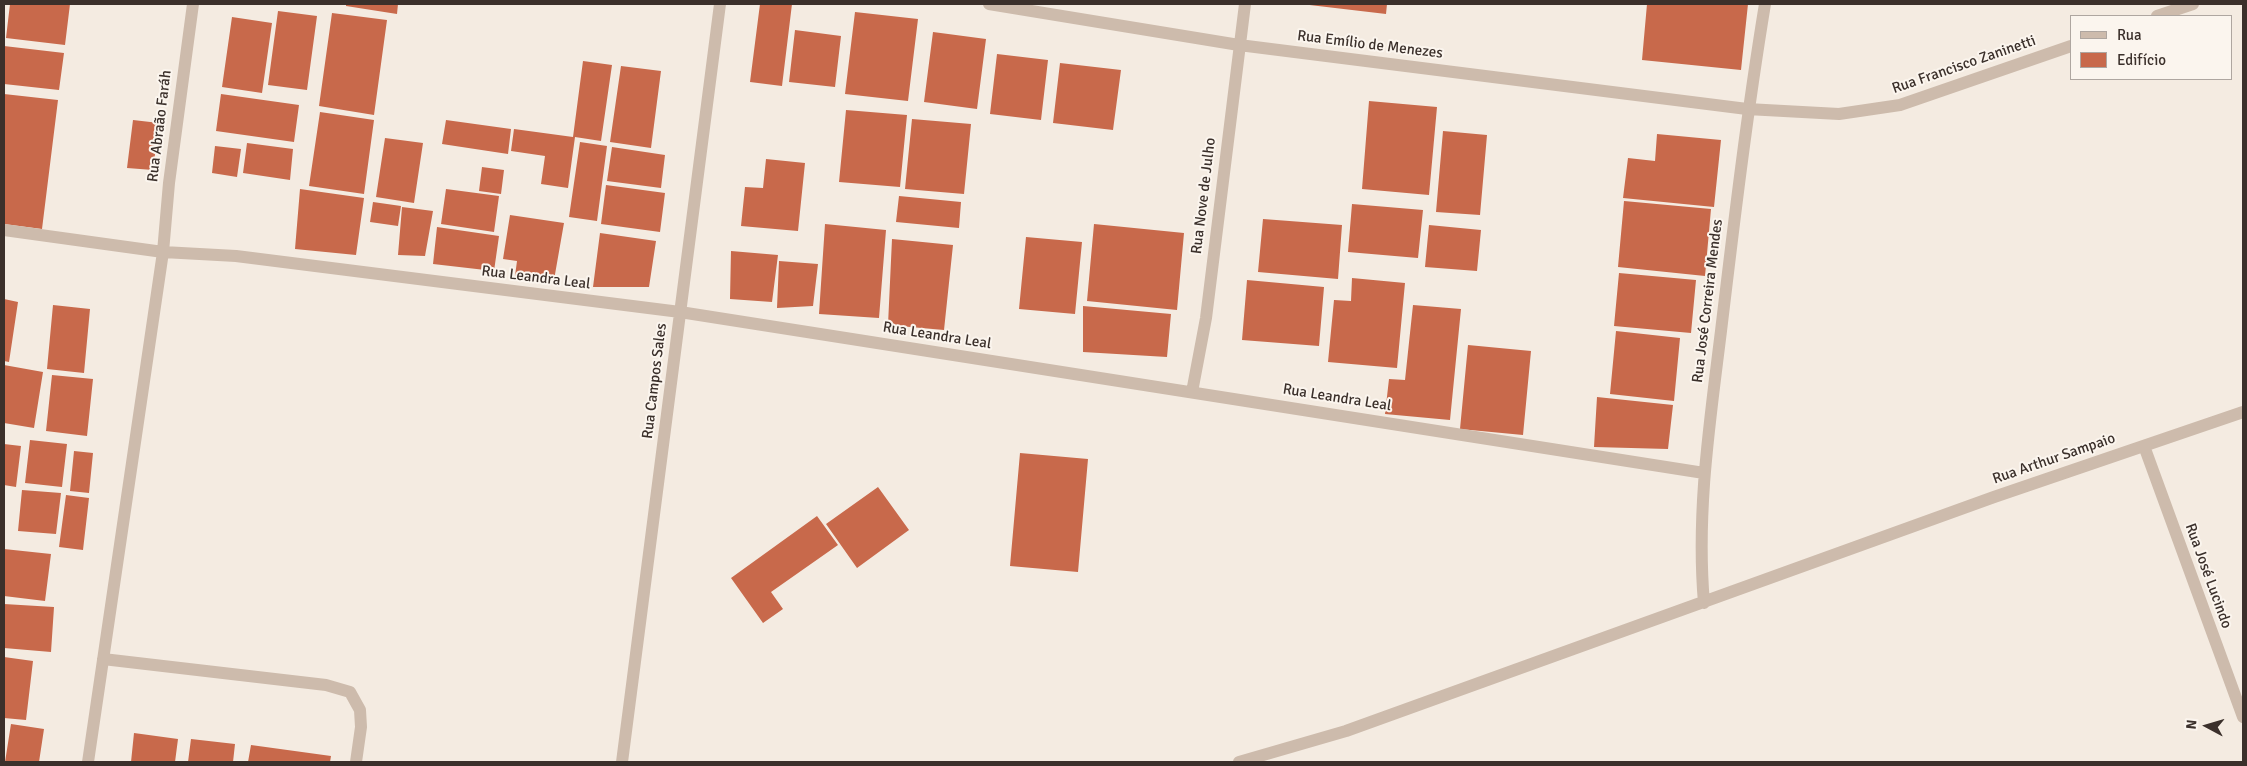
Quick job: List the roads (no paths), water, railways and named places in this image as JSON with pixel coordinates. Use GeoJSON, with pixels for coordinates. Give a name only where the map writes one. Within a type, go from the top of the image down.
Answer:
{"type":"FeatureCollection","features":[{"type":"Feature","properties":{"kind":"street","name":"Rua Abraão Faráh"},"geometry":{"type":"LineString","coordinates":[[88,762],[163,252],[169,183],[193,4]]}},
{"type":"Feature","properties":{"kind":"street","name":"Rua Campos Sales"},"geometry":{"type":"LineString","coordinates":[[622,762],[720,4]]}},
{"type":"Feature","properties":{"kind":"street","name":"Rua Emílio de Menezes"},"geometry":{"type":"LineString","coordinates":[[989,4],[1239,45],[1747,109]]}},
{"type":"Feature","properties":{"kind":"street","name":"Rua Nove de Julho"},"geometry":{"type":"LineString","coordinates":[[1192,392],[1206,318],[1245,4]]}},
{"type":"Feature","properties":{"kind":"street","name":"Rua José Correira Mendes"},"geometry":{"type":"LineString","coordinates":[[1704,603],[1701,575],[1704,473],[1747,109],[1765,4]]}},
{"type":"Feature","properties":{"kind":"street"},"geometry":{"type":"LineString","coordinates":[[2160,15],[2193,4]]}},
{"type":"Feature","properties":{"kind":"street","name":"Rua Francisco Zaninetti"},"geometry":{"type":"LineString","coordinates":[[1747,109],[1839,114],[1898,105],[2070,46]]}},
{"type":"Feature","properties":{"kind":"street","name":"Rua Leandra Leal"},"geometry":{"type":"LineString","coordinates":[[4,230],[163,252],[236,256],[680,312],[1704,473]]}},
{"type":"Feature","properties":{"kind":"street","name":"Rua Arthur Sampaio"},"geometry":{"type":"LineString","coordinates":[[1239,762],[1346,730],[1876,540],[2243,412]]}},
{"type":"Feature","properties":{"kind":"street","name":"Rua José Lucindo"},"geometry":{"type":"LineString","coordinates":[[2144,446],[2243,717]]}},
{"type":"Feature","properties":{"kind":"street"},"geometry":{"type":"LineString","coordinates":[[103,659],[326,685],[350,692],[360,710],[356,762]]}}]}
